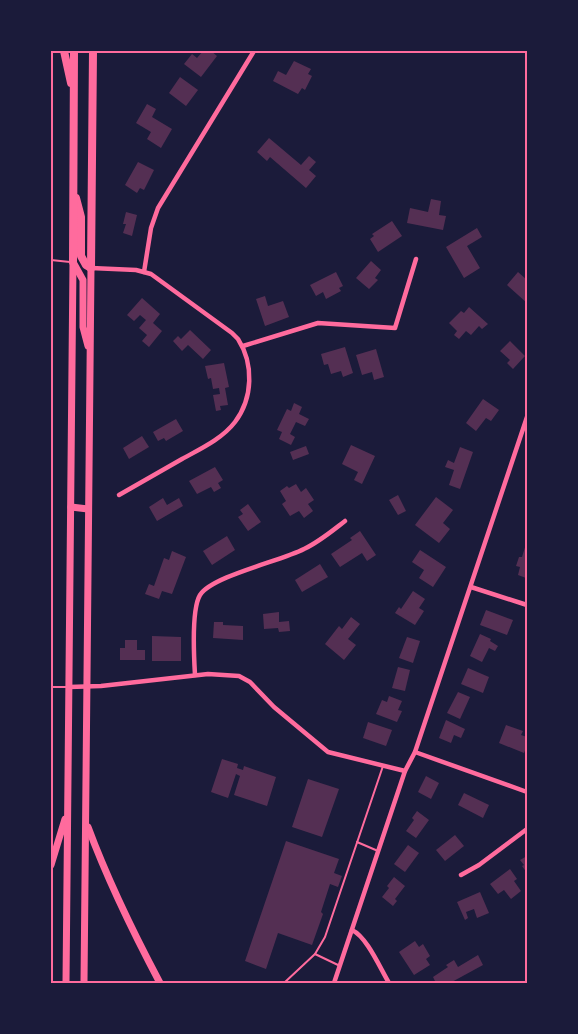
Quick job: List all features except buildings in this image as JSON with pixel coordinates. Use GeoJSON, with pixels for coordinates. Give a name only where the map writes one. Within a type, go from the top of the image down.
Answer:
{"type":"FeatureCollection","features":[{"type":"Feature","properties":{"kind":"highway"},"geometry":{"type":"LineString","coordinates":[[64,51],[74,97]]}},
{"type":"Feature","properties":{"kind":"highway"},"geometry":{"type":"LineString","coordinates":[[66,983],[74,51]]}},
{"type":"Feature","properties":{"kind":"highway"},"geometry":{"type":"LineString","coordinates":[[84,983],[93,51]]}},
{"type":"Feature","properties":{"kind":"highway"},"geometry":{"type":"LineString","coordinates":[[73,185],[81,218],[80,256],[91,268]]}},
{"type":"Feature","properties":{"kind":"highway"},"geometry":{"type":"LineString","coordinates":[[73,262],[83,280],[83,327],[91,357]]}},
{"type":"Feature","properties":{"kind":"highway"},"geometry":{"type":"LineString","coordinates":[[71,507],[88,509]]}},
{"type":"Feature","properties":{"kind":"highway"},"geometry":{"type":"LineString","coordinates":[[51,865],[68,809]]}},
{"type":"Feature","properties":{"kind":"highway"},"geometry":{"type":"LineString","coordinates":[[86,821],[103,868],[134,934],[160,983]]}},
{"type":"Feature","properties":{"kind":"street"},"geometry":{"type":"LineString","coordinates":[[144,272],[151,228],[158,208],[254,51]]}},
{"type":"Feature","properties":{"kind":"street"},"geometry":{"type":"LineString","coordinates":[[243,346],[318,323],[396,328],[416,258]]}},
{"type":"Feature","properties":{"kind":"street"},"geometry":{"type":"LineString","coordinates":[[91,268],[144,272],[159,279],[232,333],[243,346],[250,371],[246,401],[235,422],[228,430],[208,444],[119,496]]}},
{"type":"Feature","properties":{"kind":"street"},"geometry":{"type":"LineString","coordinates":[[334,983],[405,771],[415,752],[527,417]]}},
{"type":"Feature","properties":{"kind":"street"},"geometry":{"type":"LineString","coordinates":[[195,675],[196,607],[204,591],[221,580],[303,550],[345,521]]}},
{"type":"Feature","properties":{"kind":"street"},"geometry":{"type":"LineString","coordinates":[[471,587],[527,605]]}},
{"type":"Feature","properties":{"kind":"street"},"geometry":{"type":"LineString","coordinates":[[69,687],[195,675],[232,674],[244,678],[258,689],[274,707],[328,752],[405,771]]}},
{"type":"Feature","properties":{"kind":"street"},"geometry":{"type":"LineString","coordinates":[[415,752],[527,792]]}},
{"type":"Feature","properties":{"kind":"street"},"geometry":{"type":"LineString","coordinates":[[460,875],[478,865],[527,829]]}},
{"type":"Feature","properties":{"kind":"street"},"geometry":{"type":"LineString","coordinates":[[352,930],[359,935],[366,945],[389,983]]}},
{"type":"Feature","properties":{"kind":"lane"},"geometry":{"type":"LineString","coordinates":[[51,260],[73,262]]}},
{"type":"Feature","properties":{"kind":"lane"},"geometry":{"type":"LineString","coordinates":[[51,687],[69,687]]}},
{"type":"Feature","properties":{"kind":"lane"},"geometry":{"type":"LineString","coordinates":[[284,983],[315,954],[325,937],[384,766]]}},
{"type":"Feature","properties":{"kind":"lane"},"geometry":{"type":"LineString","coordinates":[[357,842],[378,852]]}},
{"type":"Feature","properties":{"kind":"lane"},"geometry":{"type":"LineString","coordinates":[[315,954],[340,966]]}}]}
